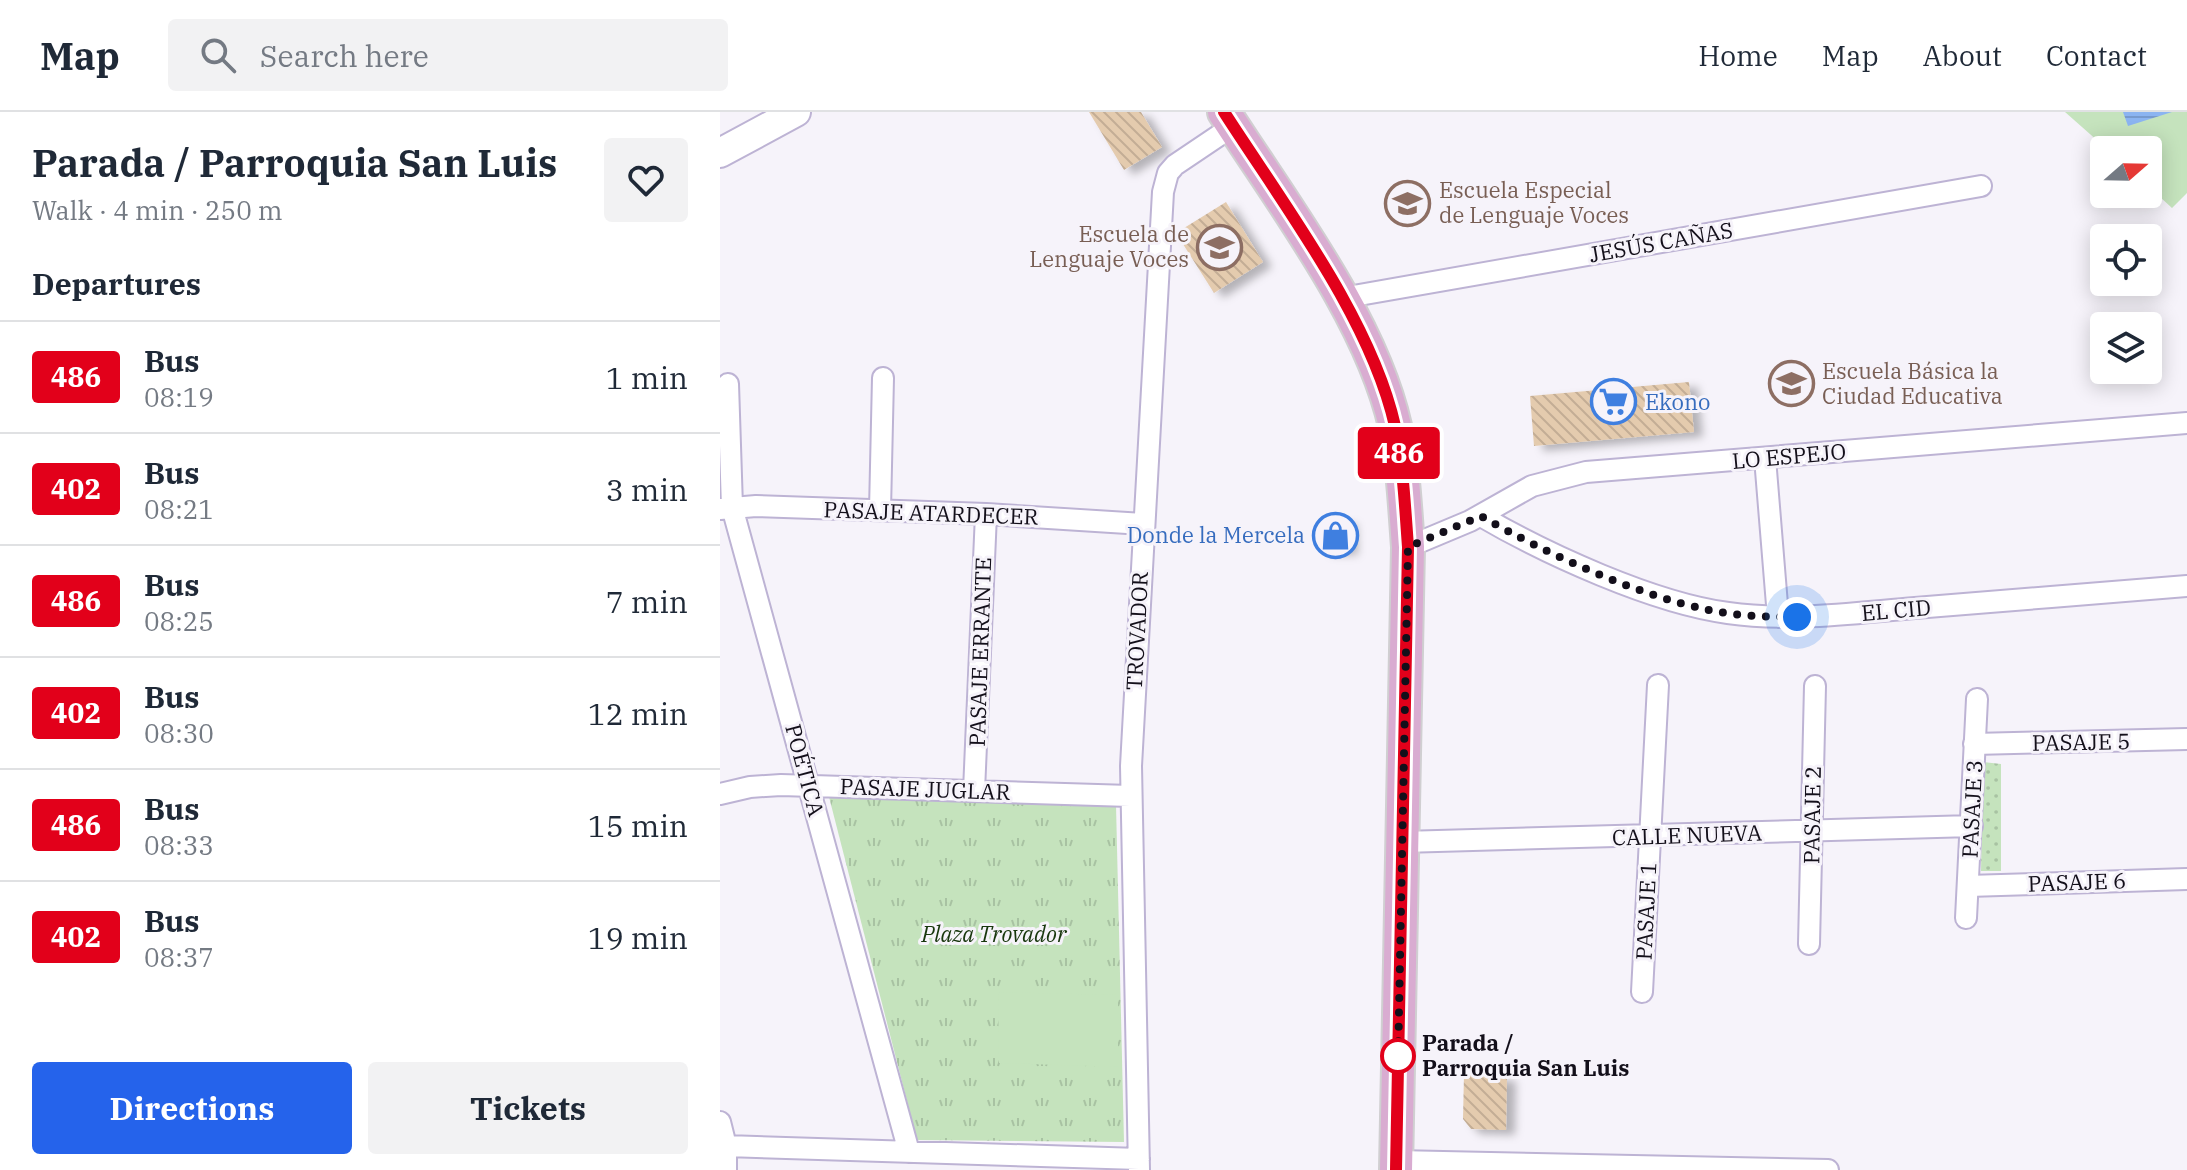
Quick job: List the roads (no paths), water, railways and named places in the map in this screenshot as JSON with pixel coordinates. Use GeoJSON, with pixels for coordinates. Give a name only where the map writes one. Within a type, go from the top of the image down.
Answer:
{"type":"FeatureCollection","features":[{"type":"Feature","properties":{"kind":"main road"},"geometry":{"type":"LineString","coordinates":[[1228,119],[1342,298],[1371,353],[1394,424],[1403,480],[1408,547],[1396,1166]]}},
{"type":"Feature","properties":{"kind":"street"},"geometry":{"type":"LineString","coordinates":[[720,153],[796,112]]}},
{"type":"Feature","properties":{"kind":"street","name":"TROVADOR"},"geometry":{"type":"LineString","coordinates":[[1139,1164],[1130,796],[1164,182],[1175,165],[1228,119]]}},
{"type":"Feature","properties":{"kind":"street","name":"JESÚS CAÑAS"},"geometry":{"type":"LineString","coordinates":[[1342,298],[1981,186]]}},
{"type":"Feature","properties":{"kind":"street"},"geometry":{"type":"LineString","coordinates":[[880,510],[883,378]]}},
{"type":"Feature","properties":{"kind":"street","name":"POÉTICA"},"geometry":{"type":"LineString","coordinates":[[728,384],[726,508],[810,785],[909,1152]]}},
{"type":"Feature","properties":{"kind":"street","name":"LO ESPEJO"},"geometry":{"type":"LineString","coordinates":[[1408,547],[1481,516],[1532,486],[1568,475],[2187,423]]}},
{"type":"Feature","properties":{"kind":"street"},"geometry":{"type":"LineString","coordinates":[[1765,458],[1778,617]]}},
{"type":"Feature","properties":{"kind":"street","name":"PASAJE ATARDECER"},"geometry":{"type":"LineString","coordinates":[[726,508],[986,514],[1143,524]]}},
{"type":"Feature","properties":{"kind":"street","name":"PASAJE ERRANTE"},"geometry":{"type":"LineString","coordinates":[[974,791],[986,514]]}},
{"type":"Feature","properties":{"kind":"street","name":"EL CID"},"geometry":{"type":"LineString","coordinates":[[1481,516],[1573,561],[1655,594],[1727,613],[1820,616],[2187,586]]}},
{"type":"Feature","properties":{"kind":"street","name":"PASAJE 1"},"geometry":{"type":"LineString","coordinates":[[1642,992],[1658,685]]}},
{"type":"Feature","properties":{"kind":"street","name":"PASAJE 2"},"geometry":{"type":"LineString","coordinates":[[1809,944],[1815,686]]}},
{"type":"Feature","properties":{"kind":"street","name":"PASAJE 3"},"geometry":{"type":"LineString","coordinates":[[1966,918],[1977,699]]}},
{"type":"Feature","properties":{"kind":"street","name":"PASAJE 5"},"geometry":{"type":"LineString","coordinates":[[1974,744],[2187,739]]}},
{"type":"Feature","properties":{"kind":"street","name":"PASAJE JUGLAR"},"geometry":{"type":"LineString","coordinates":[[720,794],[762,785],[810,785],[1130,796]]}},
{"type":"Feature","properties":{"kind":"street","name":"CALLE NUEVA"},"geometry":{"type":"LineString","coordinates":[[1402,842],[1972,826]]}},
{"type":"Feature","properties":{"kind":"street","name":"PASAJE 6"},"geometry":{"type":"LineString","coordinates":[[1968,886],[2187,879]]}},
{"type":"Feature","properties":{"kind":"street"},"geometry":{"type":"LineString","coordinates":[[720,1122],[726,1146],[726,1170]]}},
{"type":"Feature","properties":{"kind":"street"},"geometry":{"type":"LineString","coordinates":[[726,1146],[890,1161],[909,1152],[1139,1164]]}},
{"type":"Feature","properties":{"kind":"street"},"geometry":{"type":"LineString","coordinates":[[1396,1166],[1828,1170]]}},
{"type":"Feature","properties":{"kind":"water"},"geometry":{"type":"Polygon","coordinates":[[[2123,112],[2172,112],[2128,126],[2123,112]]]}},
{"type":"Feature","properties":{"kind":"place","name":"Escuela Especial de Lenguaje Voces"},"geometry":{"type":"Point","coordinates":[1408,203]}},
{"type":"Feature","properties":{"kind":"place","name":"Escuela de Lenguaje Voces"},"geometry":{"type":"Point","coordinates":[1220,247]}},
{"type":"Feature","properties":{"kind":"place","name":"Escuela Básica la Ciudad Educativa"},"geometry":{"type":"Point","coordinates":[1791,384]}},
{"type":"Feature","properties":{"kind":"place","name":"Ekono"},"geometry":{"type":"Point","coordinates":[1614,402]}},
{"type":"Feature","properties":{"kind":"place","name":"Donde la Mercela"},"geometry":{"type":"Point","coordinates":[1336,535]}},
{"type":"Feature","properties":{"kind":"place","name":"Parada / Parroquia San Luis"},"geometry":{"type":"Point","coordinates":[1398,1056]}},
{"type":"Feature","properties":{"kind":"park label","name":"Plaza Trovador"},"geometry":{"type":"Point","coordinates":[994,934]}}]}
